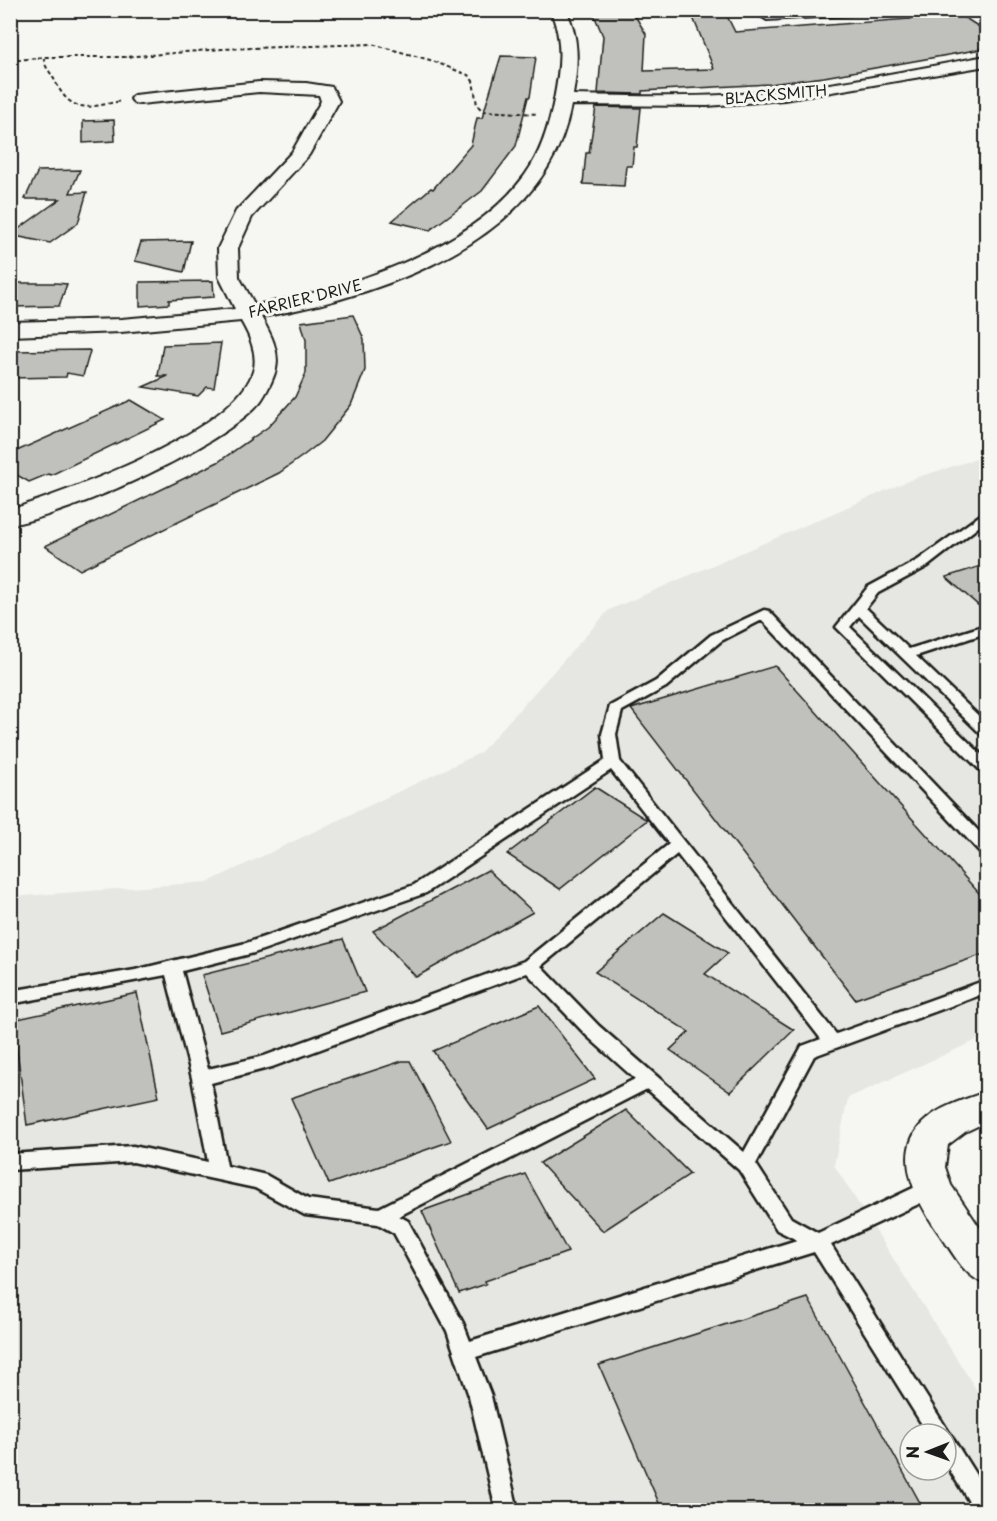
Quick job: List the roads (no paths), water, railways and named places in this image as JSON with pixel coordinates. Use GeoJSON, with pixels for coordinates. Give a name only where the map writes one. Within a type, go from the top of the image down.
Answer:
{"type":"FeatureCollection","features":[{"type":"Feature","properties":{"kind":"street","name":"FARRIER DRIVE"},"geometry":{"type":"LineString","coordinates":[[10,329],[116,328],[249,314],[340,294],[408,269],[480,230],[515,200],[540,170],[553,144],[571,43],[567,26],[558,10]]}},
{"type":"Feature","properties":{"kind":"street"},"geometry":{"type":"LineString","coordinates":[[767,15],[851,10]]}},
{"type":"Feature","properties":{"kind":"street","name":"BLACKSMITH"},"geometry":{"type":"LineString","coordinates":[[561,107],[755,98],[832,90],[987,61]]}},
{"type":"Feature","properties":{"kind":"street"},"geometry":{"type":"LineString","coordinates":[[11,518],[74,497],[151,463],[215,429],[251,398],[265,368],[264,343],[229,277],[228,249],[243,215],[300,155],[330,101],[326,91],[309,87],[232,90],[140,99]]}},
{"type":"Feature","properties":{"kind":"street"},"geometry":{"type":"LineString","coordinates":[[987,1107],[952,1121],[935,1134],[926,1149],[928,1175],[939,1200],[987,1267]]}},
{"type":"Feature","properties":{"kind":"lane"},"geometry":{"type":"LineString","coordinates":[[987,515],[923,563],[873,591],[843,627],[987,767]]}},
{"type":"Feature","properties":{"kind":"lane"},"geometry":{"type":"LineString","coordinates":[[858,608],[987,731]]}},
{"type":"Feature","properties":{"kind":"lane"},"geometry":{"type":"LineString","coordinates":[[831,1041],[614,762],[609,734],[615,709],[661,684],[716,638],[764,614],[987,848]]}},
{"type":"Feature","properties":{"kind":"lane"},"geometry":{"type":"LineString","coordinates":[[908,654],[987,629]]}},
{"type":"Feature","properties":{"kind":"lane"},"geometry":{"type":"LineString","coordinates":[[10,998],[173,967],[248,949],[420,889],[614,762]]}},
{"type":"Feature","properties":{"kind":"lane"},"geometry":{"type":"LineString","coordinates":[[201,1078],[266,1062],[530,965],[678,845]]}},
{"type":"Feature","properties":{"kind":"lane"},"geometry":{"type":"LineString","coordinates":[[530,965],[593,1031],[746,1165],[784,1224],[818,1242],[932,1422]]}},
{"type":"Feature","properties":{"kind":"lane"},"geometry":{"type":"LineString","coordinates":[[173,967],[201,1078],[219,1173]]}},
{"type":"Feature","properties":{"kind":"lane"},"geometry":{"type":"LineString","coordinates":[[746,1165],[808,1051],[987,986]]}},
{"type":"Feature","properties":{"kind":"lane"},"geometry":{"type":"LineString","coordinates":[[381,1216],[650,1080]]}},
{"type":"Feature","properties":{"kind":"lane"},"geometry":{"type":"LineString","coordinates":[[10,1162],[133,1154],[259,1181],[305,1207],[381,1216],[401,1227],[456,1329],[480,1396],[507,1510]]}},
{"type":"Feature","properties":{"kind":"lane"},"geometry":{"type":"LineString","coordinates":[[464,1352],[818,1242],[933,1188]]}},
{"type":"Feature","properties":{"kind":"lane"},"geometry":{"type":"LineString","coordinates":[[958,1463],[987,1510]]}}]}
